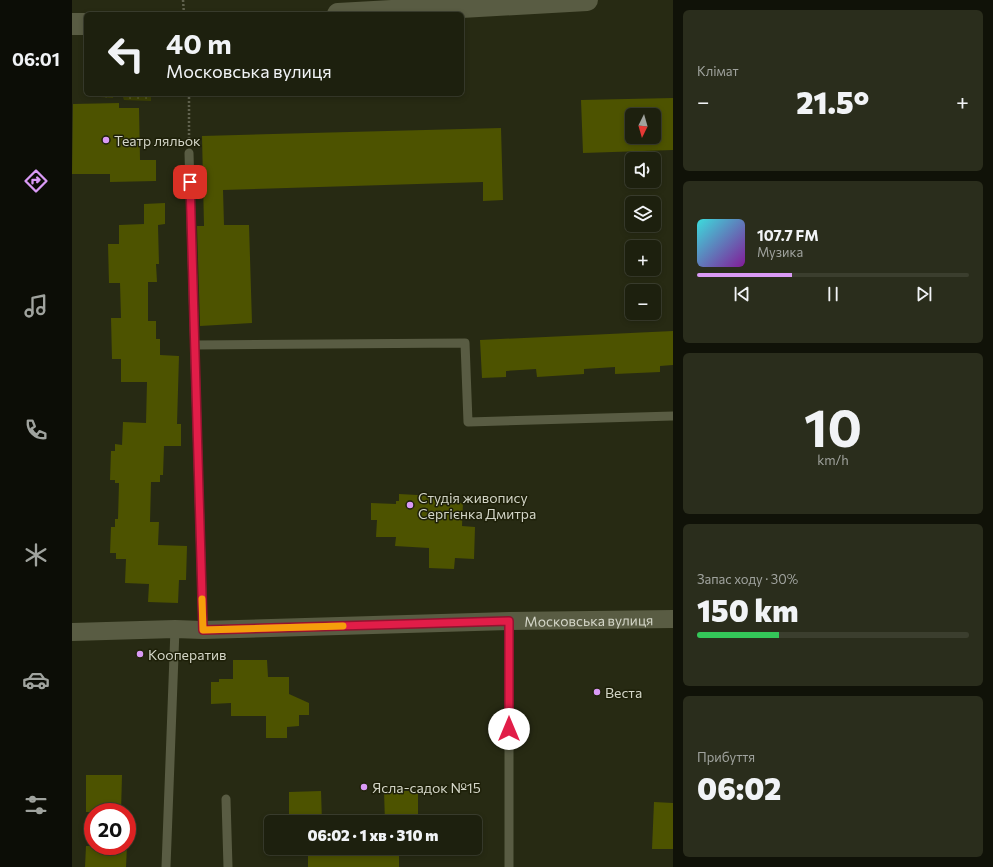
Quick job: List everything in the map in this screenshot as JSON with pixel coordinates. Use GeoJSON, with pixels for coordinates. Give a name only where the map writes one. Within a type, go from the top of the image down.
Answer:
{"type":"FeatureCollection","features":[{"type":"Feature","properties":{"kind":"street"},"geometry":{"type":"LineString","coordinates":[[366,12],[492,3],[587,0]]}},
{"type":"Feature","properties":{"kind":"street"},"geometry":{"type":"LineString","coordinates":[[72,24],[84,24]]}},
{"type":"Feature","properties":{"kind":"street","name":"Московська вулиця"},"geometry":{"type":"LineString","coordinates":[[72,632],[175,629],[203,630],[509,621],[673,619]]}},
{"type":"Feature","properties":{"kind":"lane"},"geometry":{"type":"LineString","coordinates":[[189,153],[203,630]]}},
{"type":"Feature","properties":{"kind":"lane"},"geometry":{"type":"LineString","coordinates":[[195,345],[466,343],[468,422],[673,416]]}},
{"type":"Feature","properties":{"kind":"lane"},"geometry":{"type":"LineString","coordinates":[[509,621],[509,867]]}},
{"type":"Feature","properties":{"kind":"lane"},"geometry":{"type":"LineString","coordinates":[[166,867],[175,629]]}},
{"type":"Feature","properties":{"kind":"lane"},"geometry":{"type":"LineString","coordinates":[[226,799],[228,867]]}},
{"type":"Feature","properties":{"kind":"path"},"geometry":{"type":"LineString","coordinates":[[183,0],[184,12]]}},
{"type":"Feature","properties":{"kind":"path"},"geometry":{"type":"LineString","coordinates":[[189,96],[189,153]]}},
{"type":"Feature","properties":{"kind":"green space"},"geometry":{"type":"Polygon","coordinates":[[[88,96],[113,96],[113,98],[88,96]]]}},
{"type":"Feature","properties":{"kind":"green space"},"geometry":{"type":"Polygon","coordinates":[[[123,96],[151,96],[151,101],[124,100],[123,96]]]}},
{"type":"Feature","properties":{"kind":"building"},"geometry":{"type":"Polygon","coordinates":[[[673,98],[673,150],[583,153],[581,100],[673,98]]]}},
{"type":"Feature","properties":{"kind":"building","name":"Театр ляльок"},"geometry":{"type":"Polygon","coordinates":[[[119,103],[119,108],[139,108],[140,160],[156,160],[156,181],[110,182],[110,174],[72,174],[73,104],[119,103]]]}},
{"type":"Feature","properties":{"kind":"building"},"geometry":{"type":"Polygon","coordinates":[[[501,128],[503,200],[483,201],[483,182],[223,190],[224,225],[249,225],[252,323],[200,326],[197,226],[204,226],[202,136],[501,128]]]}},
{"type":"Feature","properties":{"kind":"building"},"geometry":{"type":"Polygon","coordinates":[[[165,203],[165,224],[158,225],[159,264],[156,264],[157,282],[148,282],[148,321],[156,321],[156,339],[160,339],[160,355],[179,356],[177,424],[181,424],[181,446],[164,446],[163,475],[160,475],[160,482],[151,482],[150,522],[159,522],[158,545],[187,546],[186,580],[179,580],[178,603],[148,602],[149,584],[125,583],[126,559],[116,559],[116,553],[110,553],[111,527],[115,527],[115,519],[118,519],[119,483],[115,483],[115,480],[110,480],[111,451],[115,451],[115,444],[122,445],[123,422],[146,423],[147,382],[121,382],[121,359],[112,359],[111,318],[121,318],[120,283],[109,283],[108,244],[119,244],[119,225],[144,224],[144,204],[165,203]]]}},
{"type":"Feature","properties":{"kind":"building"},"geometry":{"type":"Polygon","coordinates":[[[673,331],[673,365],[660,366],[660,372],[615,374],[615,367],[584,369],[584,374],[537,377],[536,369],[506,371],[506,377],[482,378],[480,340],[673,331]]]}},
{"type":"Feature","properties":{"kind":"building"},"geometry":{"type":"Polygon","coordinates":[[[399,494],[436,496],[435,502],[463,503],[462,526],[475,527],[474,559],[455,558],[454,569],[429,568],[429,548],[395,546],[396,537],[376,537],[377,520],[371,520],[371,503],[396,504],[396,501],[399,501],[399,494]]]}},
{"type":"Feature","properties":{"kind":"building"},"geometry":{"type":"Polygon","coordinates":[[[233,660],[267,660],[268,677],[289,677],[289,694],[309,703],[309,715],[299,715],[299,726],[287,727],[287,738],[266,738],[266,716],[231,716],[231,703],[211,704],[211,682],[219,682],[219,679],[233,679],[233,660]]]}},
{"type":"Feature","properties":{"kind":"building"},"geometry":{"type":"Polygon","coordinates":[[[86,775],[122,775],[121,803],[86,803],[86,775]]]}},
{"type":"Feature","properties":{"kind":"building"},"geometry":{"type":"Polygon","coordinates":[[[321,791],[322,815],[289,815],[289,792],[321,791]]]}},
{"type":"Feature","properties":{"kind":"building"},"geometry":{"type":"Polygon","coordinates":[[[384,791],[418,791],[418,815],[385,815],[384,791]]]}},
{"type":"Feature","properties":{"kind":"building"},"geometry":{"type":"Polygon","coordinates":[[[654,802],[673,803],[673,849],[652,849],[654,802]]]}},
{"type":"Feature","properties":{"kind":"building"},"geometry":{"type":"Polygon","coordinates":[[[86,855],[127,855],[126,867],[85,867],[86,855]]]}},
{"type":"Feature","properties":{"kind":"building"},"geometry":{"type":"Polygon","coordinates":[[[308,855],[399,855],[399,867],[308,867],[308,855]]]}},
{"type":"Feature","properties":{"kind":"slow traffic"},"geometry":{"type":"LineString","coordinates":[[202,599],[203,630],[343,626]]}},
{"type":"Feature","properties":{"kind":"place","name":"Театр ляльок"},"geometry":{"type":"Point","coordinates":[106,140]}},
{"type":"Feature","properties":{"kind":"place","name":"Студія живопису Сергієнка Дмитра"},"geometry":{"type":"Point","coordinates":[410,505]}},
{"type":"Feature","properties":{"kind":"place","name":"Кооператив"},"geometry":{"type":"Point","coordinates":[140,654]}},
{"type":"Feature","properties":{"kind":"place","name":"Веста"},"geometry":{"type":"Point","coordinates":[597,692]}},
{"type":"Feature","properties":{"kind":"place","name":"Ясла-садок №15"},"geometry":{"type":"Point","coordinates":[364,787]}},
{"type":"Feature","properties":{"kind":"route"},"geometry":{"type":"LineString","coordinates":[[190,182],[203,630],[509,621],[509,729]]}}]}
